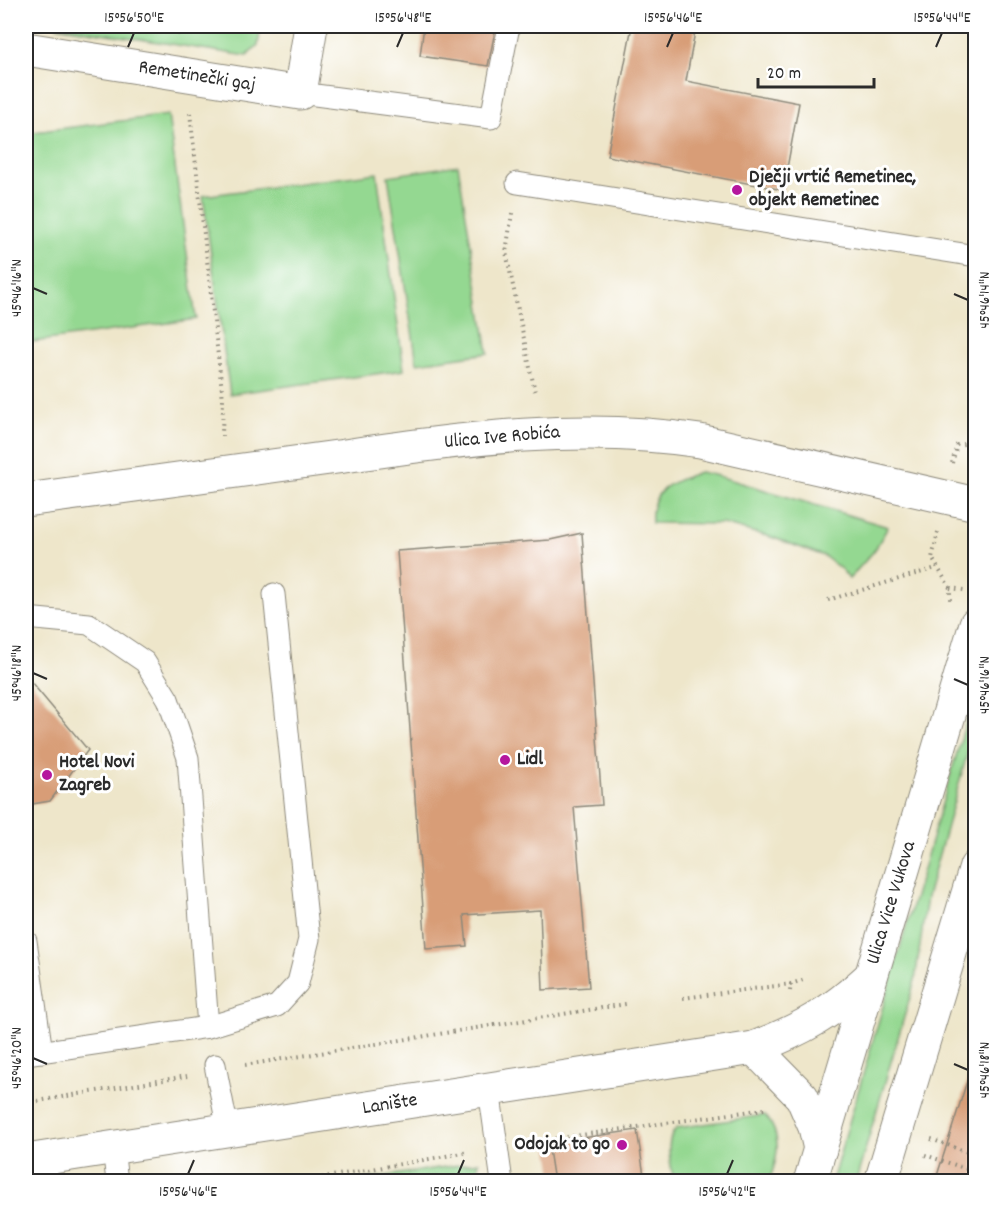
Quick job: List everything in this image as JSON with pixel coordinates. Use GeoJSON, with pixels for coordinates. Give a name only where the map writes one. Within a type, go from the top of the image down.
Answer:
{"type":"FeatureCollection","features":[{"type":"Feature","properties":{"kind":"street"},"geometry":{"type":"LineString","coordinates":[[300,93],[311,26]]}},
{"type":"Feature","properties":{"kind":"street","name":"Remetinečki gaj"},"geometry":{"type":"LineString","coordinates":[[26,49],[300,93]]}},
{"type":"Feature","properties":{"kind":"street","name":"Ulica Ive Robića"},"geometry":{"type":"LineString","coordinates":[[26,500],[418,446],[516,435],[606,432],[672,436],[700,441],[975,504]]}},
{"type":"Feature","properties":{"kind":"street","name":"Ulica Vice Vukova"},"geometry":{"type":"LineString","coordinates":[[810,1182],[975,624]]}},
{"type":"Feature","properties":{"kind":"street"},"geometry":{"type":"LineString","coordinates":[[881,1182],[975,867]]}},
{"type":"Feature","properties":{"kind":"street","name":"Lanište"},"geometry":{"type":"LineString","coordinates":[[26,1161],[754,1048],[791,1034],[819,1019],[848,998],[870,977]]}},
{"type":"Feature","properties":{"kind":"street"},"geometry":{"type":"LineString","coordinates":[[754,1048],[802,1097],[815,1127],[820,1149]]}},
{"type":"Feature","properties":{"kind":"lane"},"geometry":{"type":"LineString","coordinates":[[300,93],[491,118],[508,26]]}},
{"type":"Feature","properties":{"kind":"lane"},"geometry":{"type":"LineString","coordinates":[[517,183],[975,256]]}},
{"type":"Feature","properties":{"kind":"lane"},"geometry":{"type":"LineString","coordinates":[[26,948],[34,1053],[208,1027],[277,1006],[298,983],[309,939],[274,594]]}},
{"type":"Feature","properties":{"kind":"lane"},"geometry":{"type":"LineString","coordinates":[[26,618],[89,624],[144,662],[168,699],[188,758],[208,1027]]}},
{"type":"Feature","properties":{"kind":"lane"},"geometry":{"type":"LineString","coordinates":[[217,1069],[228,1130]]}},
{"type":"Feature","properties":{"kind":"lane"},"geometry":{"type":"LineString","coordinates":[[489,1089],[502,1182]]}},
{"type":"Feature","properties":{"kind":"lane"},"geometry":{"type":"LineString","coordinates":[[113,1147],[117,1182]]}},
{"type":"Feature","properties":{"kind":"path"},"geometry":{"type":"LineString","coordinates":[[149,26],[159,33]]}},
{"type":"Feature","properties":{"kind":"path"},"geometry":{"type":"LineString","coordinates":[[170,35],[181,34],[194,26]]}},
{"type":"Feature","properties":{"kind":"path"},"geometry":{"type":"LineString","coordinates":[[189,76],[190,117],[223,399],[221,440]]}},
{"type":"Feature","properties":{"kind":"path"},"geometry":{"type":"LineString","coordinates":[[517,183],[506,252],[536,392]]}},
{"type":"Feature","properties":{"kind":"path"},"geometry":{"type":"LineString","coordinates":[[953,459],[957,445],[975,442]]}},
{"type":"Feature","properties":{"kind":"path"},"geometry":{"type":"LineString","coordinates":[[828,600],[936,568]]}},
{"type":"Feature","properties":{"kind":"path"},"geometry":{"type":"LineString","coordinates":[[950,588],[959,589]]}},
{"type":"Feature","properties":{"kind":"path"},"geometry":{"type":"LineString","coordinates":[[683,998],[791,984]]}},
{"type":"Feature","properties":{"kind":"path"},"geometry":{"type":"LineString","coordinates":[[26,1103],[217,1069],[626,1004]]}},
{"type":"Feature","properties":{"kind":"path"},"geometry":{"type":"LineString","coordinates":[[521,1144],[774,1108]]}},
{"type":"Feature","properties":{"kind":"path"},"geometry":{"type":"LineString","coordinates":[[927,1138],[975,1155]]}},
{"type":"Feature","properties":{"kind":"path"},"geometry":{"type":"LineString","coordinates":[[298,1182],[477,1151]]}},
{"type":"Feature","properties":{"kind":"path"},"geometry":{"type":"LineString","coordinates":[[922,1154],[975,1172]]}},
{"type":"Feature","properties":{"kind":"green space"},"geometry":{"type":"Polygon","coordinates":[[[56,26],[261,26],[258,45],[247,56],[56,26]]]}},
{"type":"Feature","properties":{"kind":"green space"},"geometry":{"type":"Polygon","coordinates":[[[168,115],[196,319],[26,343],[26,133],[168,115]]]}},
{"type":"Feature","properties":{"kind":"green space"},"geometry":{"type":"Polygon","coordinates":[[[458,165],[488,353],[417,363],[388,176],[458,165]]]}},
{"type":"Feature","properties":{"kind":"green space"},"geometry":{"type":"Polygon","coordinates":[[[377,173],[404,370],[230,394],[203,196],[377,173]]]}},
{"type":"Feature","properties":{"kind":"green space"},"geometry":{"type":"Polygon","coordinates":[[[700,472],[888,527],[874,551],[849,579],[842,570],[824,556],[774,538],[723,524],[652,523],[654,502],[659,494],[672,483],[700,472]]]}},
{"type":"Feature","properties":{"kind":"green space"},"geometry":{"type":"Polygon","coordinates":[[[975,691],[975,726],[927,897],[915,980],[856,1181],[832,1181],[975,691]]]}},
{"type":"Feature","properties":{"kind":"green space"},"geometry":{"type":"Polygon","coordinates":[[[765,1115],[777,1139],[775,1164],[769,1181],[674,1181],[669,1146],[670,1139],[677,1128],[765,1115]]]}},
{"type":"Feature","properties":{"kind":"green space"},"geometry":{"type":"Polygon","coordinates":[[[479,1162],[476,1181],[440,1181],[439,1176],[408,1181],[353,1181],[479,1162]]]}},
{"type":"Feature","properties":{"kind":"building"},"geometry":{"type":"Polygon","coordinates":[[[424,26],[496,26],[488,66],[420,56],[424,26]]]}},
{"type":"Feature","properties":{"kind":"building"},"geometry":{"type":"Polygon","coordinates":[[[632,26],[696,26],[686,81],[799,103],[783,190],[607,156],[632,26]]]}},
{"type":"Feature","properties":{"kind":"building","name":"Lidl"},"geometry":{"type":"Polygon","coordinates":[[[582,533],[602,805],[574,807],[589,987],[543,990],[540,910],[464,915],[467,946],[426,949],[397,551],[550,540],[582,533]]]}},
{"type":"Feature","properties":{"kind":"building","name":"Hotel Novi Zagreb"},"geometry":{"type":"Polygon","coordinates":[[[26,676],[88,750],[50,801],[26,805],[26,676]]]}},
{"type":"Feature","properties":{"kind":"building"},"geometry":{"type":"Polygon","coordinates":[[[969,1075],[975,1076],[975,1182],[935,1182],[969,1075]]]}},
{"type":"Feature","properties":{"kind":"building"},"geometry":{"type":"Polygon","coordinates":[[[637,1130],[645,1182],[554,1182],[548,1143],[637,1130]]]}},
{"type":"Feature","properties":{"kind":"place","name":"Dječji vrtić Remetinec, objekt Remetinec"},"geometry":{"type":"Point","coordinates":[737,190]}},
{"type":"Feature","properties":{"kind":"place","name":"Lidl"},"geometry":{"type":"Point","coordinates":[505,760]}},
{"type":"Feature","properties":{"kind":"place","name":"Hotel Novi Zagreb"},"geometry":{"type":"Point","coordinates":[47,775]}},
{"type":"Feature","properties":{"kind":"place","name":"Odojak to go"},"geometry":{"type":"Point","coordinates":[622,1145]}}]}
